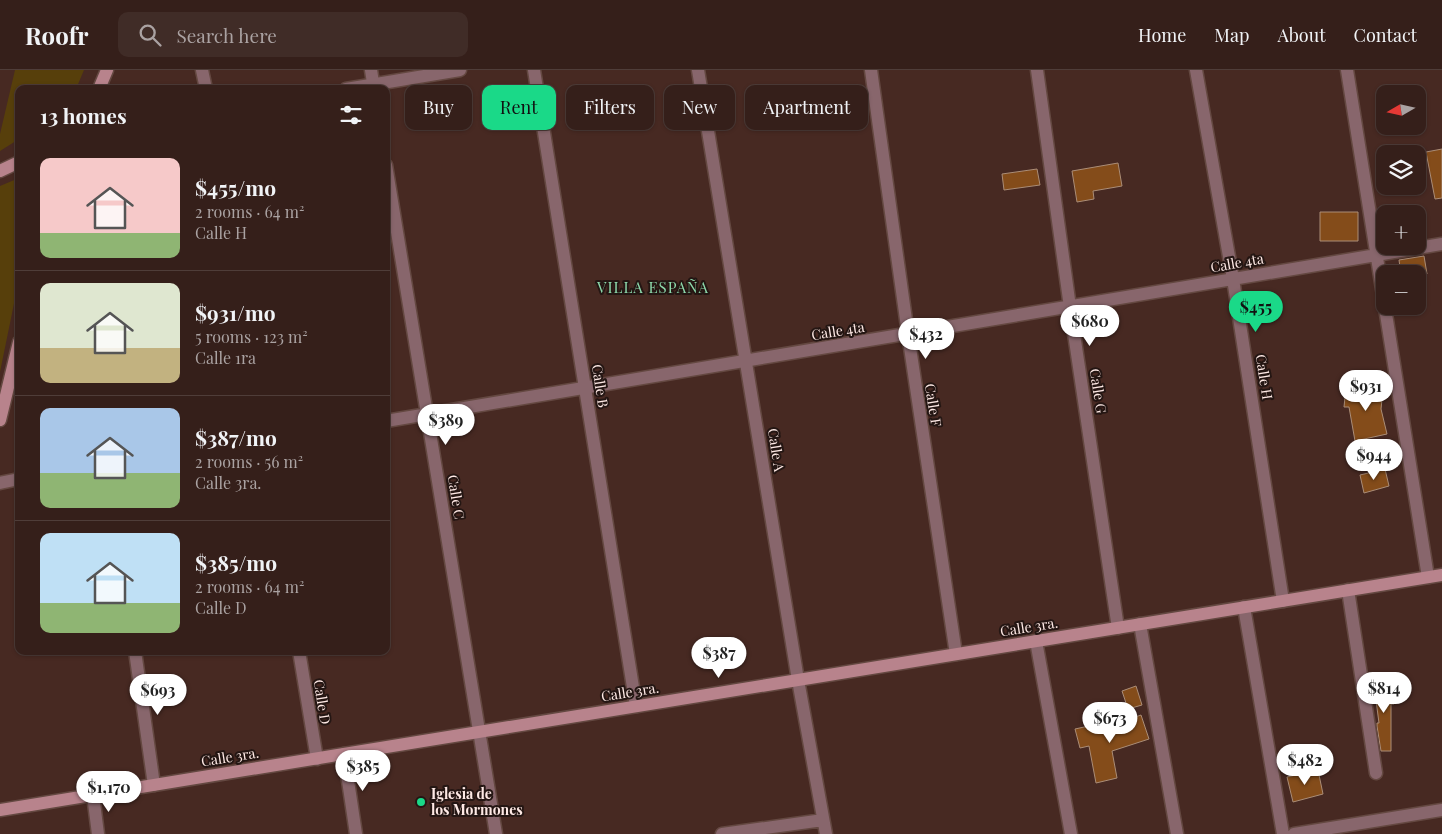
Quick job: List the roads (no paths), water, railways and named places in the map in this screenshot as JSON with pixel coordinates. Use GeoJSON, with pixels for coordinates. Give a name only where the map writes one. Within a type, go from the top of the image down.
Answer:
{"type":"FeatureCollection","features":[{"type":"Feature","properties":{"kind":"main road"},"geometry":{"type":"LineString","coordinates":[[101,85],[107,70]]}},
{"type":"Feature","properties":{"kind":"main road"},"geometry":{"type":"LineString","coordinates":[[0,171],[15,164]]}},
{"type":"Feature","properties":{"kind":"main road"},"geometry":{"type":"LineString","coordinates":[[0,420],[15,358]]}},
{"type":"Feature","properties":{"kind":"main road","name":"Calle 3ra."},"geometry":{"type":"LineString","coordinates":[[0,810],[1442,575]]}},
{"type":"Feature","properties":{"kind":"street"},"geometry":{"type":"LineString","coordinates":[[202,70],[205,85]]}},
{"type":"Feature","properties":{"kind":"street"},"geometry":{"type":"LineString","coordinates":[[370,70],[373,85]]}},
{"type":"Feature","properties":{"kind":"street"},"geometry":{"type":"LineString","coordinates":[[378,85],[460,70]]}},
{"type":"Feature","properties":{"kind":"street","name":"Calle B"},"geometry":{"type":"LineString","coordinates":[[534,70],[636,706]]}},
{"type":"Feature","properties":{"kind":"street","name":"Calle A"},"geometry":{"type":"LineString","coordinates":[[698,70],[798,680],[826,834]]}},
{"type":"Feature","properties":{"kind":"street","name":"Calle F"},"geometry":{"type":"LineString","coordinates":[[871,70],[956,654]]}},
{"type":"Feature","properties":{"kind":"street","name":"Calle G"},"geometry":{"type":"LineString","coordinates":[[1037,70],[1118,628]]}},
{"type":"Feature","properties":{"kind":"street","name":"Calle H"},"geometry":{"type":"LineString","coordinates":[[1196,70],[1233,279],[1283,601]]}},
{"type":"Feature","properties":{"kind":"street"},"geometry":{"type":"LineString","coordinates":[[1347,70],[1376,249]]}},
{"type":"Feature","properties":{"kind":"street","name":"Calle C"},"geometry":{"type":"LineString","coordinates":[[390,189],[496,834]]}},
{"type":"Feature","properties":{"kind":"street","name":"Calle 4ta"},"geometry":{"type":"LineString","coordinates":[[1426,247],[1442,244]]}},
{"type":"Feature","properties":{"kind":"street"},"geometry":{"type":"LineString","coordinates":[[1377,255],[1428,577]]}},
{"type":"Feature","properties":{"kind":"street","name":"Calle 4ta"},"geometry":{"type":"LineString","coordinates":[[390,420],[427,415],[1377,255]]}},
{"type":"Feature","properties":{"kind":"street"},"geometry":{"type":"LineString","coordinates":[[0,483],[15,480]]}},
{"type":"Feature","properties":{"kind":"street"},"geometry":{"type":"LineString","coordinates":[[1348,590],[1376,773]]}},
{"type":"Feature","properties":{"kind":"street"},"geometry":{"type":"LineString","coordinates":[[1244,607],[1283,834]]}},
{"type":"Feature","properties":{"kind":"street"},"geometry":{"type":"LineString","coordinates":[[1140,624],[1177,834]]}},
{"type":"Feature","properties":{"kind":"street"},"geometry":{"type":"LineString","coordinates":[[1036,641],[1071,834]]}},
{"type":"Feature","properties":{"kind":"street"},"geometry":{"type":"LineString","coordinates":[[136,655],[154,785]]}},
{"type":"Feature","properties":{"kind":"street","name":"Calle D"},"geometry":{"type":"LineString","coordinates":[[300,655],[316,758]]}},
{"type":"Feature","properties":{"kind":"street"},"geometry":{"type":"LineString","coordinates":[[344,754],[356,834]]}},
{"type":"Feature","properties":{"kind":"street"},"geometry":{"type":"LineString","coordinates":[[93,795],[98,834]]}},
{"type":"Feature","properties":{"kind":"street"},"geometry":{"type":"LineString","coordinates":[[1294,834],[1442,810]]}},
{"type":"Feature","properties":{"kind":"street"},"geometry":{"type":"LineString","coordinates":[[722,834],[824,820]]}},
{"type":"Feature","properties":{"kind":"place","name":"Iglesia de los Mormones"},"geometry":{"type":"Point","coordinates":[421,802]}},
{"type":"Feature","properties":{"kind":"district","name":"VILLA ESPAÑA"},"geometry":{"type":"Point","coordinates":[653,288]}}]}
